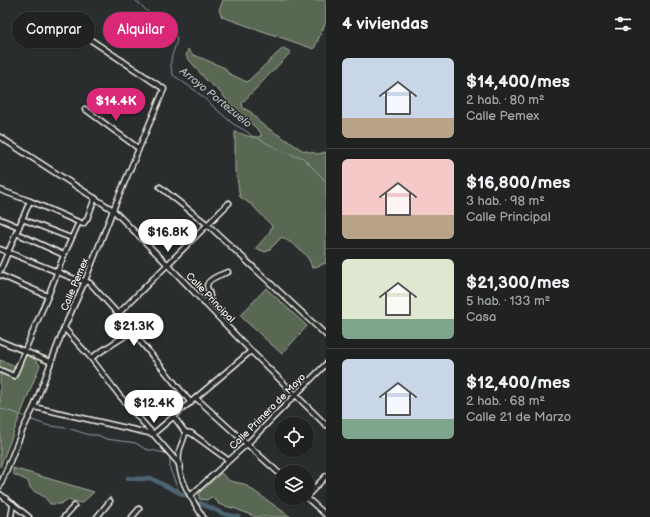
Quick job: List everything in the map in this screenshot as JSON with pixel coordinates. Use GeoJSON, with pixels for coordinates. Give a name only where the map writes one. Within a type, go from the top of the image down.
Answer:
{"type":"FeatureCollection","features":[{"type":"Feature","properties":{"kind":"street","name":"Calle Pemex"},"geometry":{"type":"LineString","coordinates":[[0,486],[23,429],[34,407],[64,328],[85,281],[138,148],[164,89],[95,43]]}},
{"type":"Feature","properties":{"kind":"street"},"geometry":{"type":"LineString","coordinates":[[85,109],[138,148]]}},
{"type":"Feature","properties":{"kind":"street","name":"Calle Principal"},"geometry":{"type":"LineString","coordinates":[[0,137],[113,210],[168,264],[251,351],[326,424]]}},
{"type":"Feature","properties":{"kind":"street"},"geometry":{"type":"LineString","coordinates":[[160,186],[208,225],[326,335]]}},
{"type":"Feature","properties":{"kind":"street"},"geometry":{"type":"LineString","coordinates":[[0,190],[81,223]]}},
{"type":"Feature","properties":{"kind":"street"},"geometry":{"type":"LineString","coordinates":[[0,370],[14,376],[71,238],[81,223],[87,219],[95,198]]}},
{"type":"Feature","properties":{"kind":"street"},"geometry":{"type":"LineString","coordinates":[[0,271],[30,201]]}},
{"type":"Feature","properties":{"kind":"street"},"geometry":{"type":"LineString","coordinates":[[118,314],[229,203]]}},
{"type":"Feature","properties":{"kind":"street"},"geometry":{"type":"LineString","coordinates":[[0,219],[19,226]]}},
{"type":"Feature","properties":{"kind":"street"},"geometry":{"type":"LineString","coordinates":[[22,219],[71,238]]}},
{"type":"Feature","properties":{"kind":"street"},"geometry":{"type":"LineString","coordinates":[[16,233],[64,255]]}},
{"type":"Feature","properties":{"kind":"street"},"geometry":{"type":"LineString","coordinates":[[0,249],[75,279],[90,283],[118,314],[131,332],[191,403]]}},
{"type":"Feature","properties":{"kind":"street"},"geometry":{"type":"LineString","coordinates":[[204,303],[210,296],[207,287],[208,283],[216,277],[228,272]]}},
{"type":"Feature","properties":{"kind":"street"},"geometry":{"type":"LineString","coordinates":[[0,275],[48,296]]}},
{"type":"Feature","properties":{"kind":"street"},"geometry":{"type":"LineString","coordinates":[[64,328],[91,358],[119,395],[180,465]]}},
{"type":"Feature","properties":{"kind":"street"},"geometry":{"type":"LineString","coordinates":[[91,358],[131,332]]}},
{"type":"Feature","properties":{"kind":"street"},"geometry":{"type":"LineString","coordinates":[[0,341],[51,362]]}},
{"type":"Feature","properties":{"kind":"street"},"geometry":{"type":"LineString","coordinates":[[153,434],[251,351]]}},
{"type":"Feature","properties":{"kind":"street","name":"Calle Primero de Mayo"},"geometry":{"type":"LineString","coordinates":[[190,496],[247,444],[326,364]]}},
{"type":"Feature","properties":{"kind":"street"},"geometry":{"type":"LineString","coordinates":[[196,398],[274,469]]}},
{"type":"Feature","properties":{"kind":"street"},"geometry":{"type":"LineString","coordinates":[[34,407],[153,434]]}},
{"type":"Feature","properties":{"kind":"street"},"geometry":{"type":"LineString","coordinates":[[174,417],[186,432],[191,433],[228,460]]}},
{"type":"Feature","properties":{"kind":"street"},"geometry":{"type":"LineString","coordinates":[[186,432],[179,451],[181,477],[190,496],[203,517]]}},
{"type":"Feature","properties":{"kind":"street"},"geometry":{"type":"LineString","coordinates":[[314,489],[326,476]]}},
{"type":"Feature","properties":{"kind":"street"},"geometry":{"type":"LineString","coordinates":[[0,494],[29,517]]}},
{"type":"Feature","properties":{"kind":"street"},"geometry":{"type":"LineString","coordinates":[[97,517],[110,501]]}},
{"type":"Feature","properties":{"kind":"street"},"geometry":{"type":"LineString","coordinates":[[11,517],[13,504]]}},
{"type":"Feature","properties":{"kind":"street"},"geometry":{"type":"LineString","coordinates":[[314,504],[326,515]]}},
{"type":"Feature","properties":{"kind":"street"},"geometry":{"type":"LineString","coordinates":[[64,517],[74,506]]}},
{"type":"Feature","properties":{"kind":"street"},"geometry":{"type":"LineString","coordinates":[[132,517],[139,509]]}},
{"type":"Feature","properties":{"kind":"green space"},"geometry":{"type":"Polygon","coordinates":[[[223,0],[326,0],[326,22],[314,49],[222,17],[219,10],[223,0]]]}},
{"type":"Feature","properties":{"kind":"green space"},"geometry":{"type":"Polygon","coordinates":[[[283,48],[291,52],[242,103],[243,108],[251,112],[260,123],[302,150],[318,154],[326,152],[326,263],[312,268],[308,258],[296,246],[282,237],[268,251],[265,252],[255,249],[269,233],[272,226],[252,205],[240,197],[235,171],[235,132],[255,137],[261,136],[261,133],[240,115],[219,91],[206,80],[186,56],[188,49],[192,54],[225,68],[228,73],[247,82],[283,48]]]}},
{"type":"Feature","properties":{"kind":"green space"},"geometry":{"type":"Polygon","coordinates":[[[266,288],[307,326],[282,354],[240,316],[266,288]]]}},
{"type":"Feature","properties":{"kind":"green space"},"geometry":{"type":"Polygon","coordinates":[[[28,353],[40,365],[0,467],[0,360],[19,367],[28,353]]]}},
{"type":"Feature","properties":{"kind":"green space"},"geometry":{"type":"Polygon","coordinates":[[[13,468],[94,492],[82,503],[67,500],[60,504],[50,504],[43,496],[32,489],[28,481],[13,474],[13,468]]]}},
{"type":"Feature","properties":{"kind":"green space"},"geometry":{"type":"Polygon","coordinates":[[[221,473],[230,481],[244,484],[291,517],[256,517],[218,504],[218,502],[211,497],[207,500],[199,499],[199,493],[221,473]]]}},
{"type":"Feature","properties":{"kind":"waterway","name":"Arroyo Portezuelo"},"geometry":{"type":"LineString","coordinates":[[135,0],[177,38],[171,60],[173,75],[196,91],[232,123],[249,133],[251,136],[295,156],[302,157],[326,182]]}},
{"type":"Feature","properties":{"kind":"waterway"},"geometry":{"type":"LineString","coordinates":[[0,409],[26,417]]}},
{"type":"Feature","properties":{"kind":"waterway"},"geometry":{"type":"LineString","coordinates":[[29,419],[46,425],[71,429],[89,435],[98,435],[106,439],[136,443],[145,449],[165,453],[170,458],[170,469],[179,492]]}},
{"type":"Feature","properties":{"kind":"waterway"},"geometry":{"type":"LineString","coordinates":[[128,478],[150,478],[184,495]]}},
{"type":"Feature","properties":{"kind":"waterway"},"geometry":{"type":"LineString","coordinates":[[200,503],[224,514],[238,517]]}}]}
